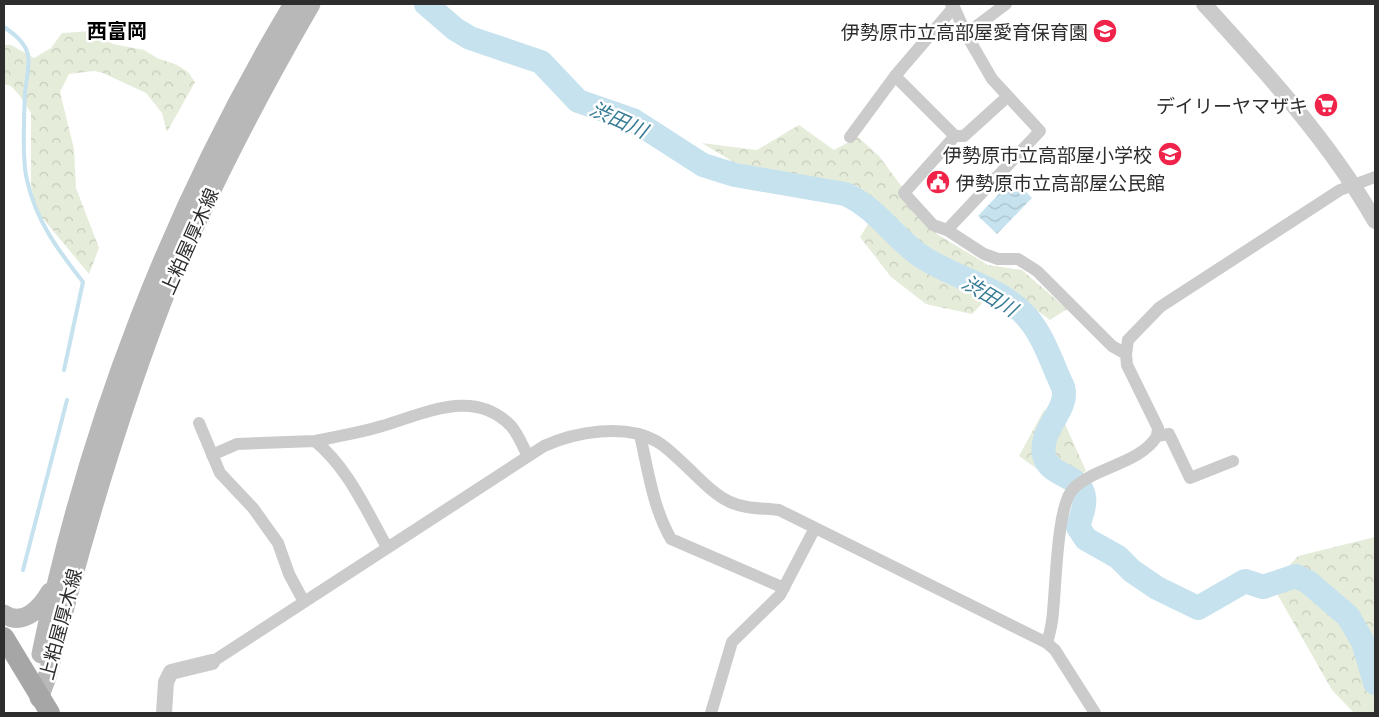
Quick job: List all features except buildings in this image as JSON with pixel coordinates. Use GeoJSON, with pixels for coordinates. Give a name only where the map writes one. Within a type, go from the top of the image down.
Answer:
{"type":"FeatureCollection","features":[{"type":"Feature","properties":{"kind":"main road","name":"上粕屋厚木線"},"geometry":{"type":"LineString","coordinates":[[42,708],[39,664],[55,582],[100,425],[159,267],[212,150],[252,72],[293,4]]}},
{"type":"Feature","properties":{"kind":"main road","name":"上粕屋厚木線"},"geometry":{"type":"LineString","coordinates":[[42,708],[47,677],[83,540],[120,418],[172,275],[223,165],[266,82],[311,4]]}},
{"type":"Feature","properties":{"kind":"main road"},"geometry":{"type":"LineString","coordinates":[[4,614],[16,618],[36,611],[44,602],[55,582]]}},
{"type":"Feature","properties":{"kind":"main road"},"geometry":{"type":"LineString","coordinates":[[4,637],[42,708]]}},
{"type":"Feature","properties":{"kind":"street"},"geometry":{"type":"LineString","coordinates":[[966,34],[1006,4]]}},
{"type":"Feature","properties":{"kind":"street"},"geometry":{"type":"LineString","coordinates":[[1204,4],[1278,84],[1352,184],[1375,221]]}},
{"type":"Feature","properties":{"kind":"street"},"geometry":{"type":"LineString","coordinates":[[850,137],[895,76],[952,5],[992,80],[1040,131],[947,230]]}},
{"type":"Feature","properties":{"kind":"street"},"geometry":{"type":"LineString","coordinates":[[895,76],[955,136],[964,136],[1007,97]]}},
{"type":"Feature","properties":{"kind":"street"},"geometry":{"type":"LineString","coordinates":[[955,136],[904,193],[933,225],[947,230],[984,254],[998,259],[1018,259],[1037,271],[1112,346],[1126,354]]}},
{"type":"Feature","properties":{"kind":"street"},"geometry":{"type":"LineString","coordinates":[[1158,436],[1158,428],[1127,365],[1128,340],[1160,307],[1340,190],[1375,177]]}},
{"type":"Feature","properties":{"kind":"street"},"geometry":{"type":"LineString","coordinates":[[212,455],[237,444],[314,441],[380,427],[443,406],[460,405],[481,408],[495,414],[511,427],[528,456]]}},
{"type":"Feature","properties":{"kind":"street"},"geometry":{"type":"LineString","coordinates":[[198,422],[220,473],[253,508],[278,543],[289,574],[304,602]]}},
{"type":"Feature","properties":{"kind":"street"},"geometry":{"type":"LineString","coordinates":[[164,713],[166,682],[171,672],[212,662],[528,456],[562,438],[612,432],[640,435],[656,441],[716,493],[730,502],[745,507],[778,510],[1047,643],[1055,650],[1095,713]]}},
{"type":"Feature","properties":{"kind":"street"},"geometry":{"type":"LineString","coordinates":[[1047,643],[1052,622],[1057,564],[1066,499],[1078,485],[1142,451],[1158,436],[1169,434],[1190,478],[1218,474],[1233,461]]}},
{"type":"Feature","properties":{"kind":"street"},"geometry":{"type":"LineString","coordinates":[[640,435],[656,505],[663,526],[671,539],[784,588]]}},
{"type":"Feature","properties":{"kind":"street"},"geometry":{"type":"LineString","coordinates":[[314,441],[328,452],[340,467],[387,547]]}},
{"type":"Feature","properties":{"kind":"street"},"geometry":{"type":"LineString","coordinates":[[711,713],[732,642],[780,595],[815,528]]}},
{"type":"Feature","properties":{"kind":"green space"},"geometry":{"type":"Polygon","coordinates":[[[91,31],[113,44],[144,50],[157,58],[177,65],[188,72],[195,82],[167,132],[162,113],[146,93],[103,73],[94,71],[69,74],[60,92],[74,149],[76,188],[99,248],[89,274],[35,209],[31,184],[31,113],[11,86],[4,84],[4,45],[11,45],[34,58],[51,48],[62,33],[91,31]]]}},
{"type":"Feature","properties":{"kind":"green space"},"geometry":{"type":"Polygon","coordinates":[[[799,125],[834,150],[858,137],[879,156],[937,234],[988,265],[1022,270],[1067,309],[1050,320],[1001,284],[972,314],[926,304],[891,277],[860,237],[877,210],[851,186],[735,163],[702,143],[757,150],[799,125]]]}},
{"type":"Feature","properties":{"kind":"green space"},"geometry":{"type":"Polygon","coordinates":[[[1044,410],[1065,424],[1086,471],[1061,486],[1019,456],[1044,410]]]}},
{"type":"Feature","properties":{"kind":"green space"},"geometry":{"type":"Polygon","coordinates":[[[1375,537],[1375,713],[1354,713],[1332,690],[1272,585],[1298,556],[1375,537]]]}},
{"type":"Feature","properties":{"kind":"water"},"geometry":{"type":"Polygon","coordinates":[[[1013,179],[1032,198],[997,234],[978,216],[1013,179]]]}},
{"type":"Feature","properties":{"kind":"waterway","name":"渋田川"},"geometry":{"type":"LineString","coordinates":[[426,4],[455,29],[470,38],[541,62],[578,101],[633,120],[703,165],[735,175],[845,194],[865,206],[918,254],[988,289],[1015,305],[1038,332],[1063,387],[1062,404],[1046,436],[1044,455],[1052,468],[1071,479],[1082,489],[1084,504],[1078,527],[1086,539],[1118,557],[1132,571],[1157,588],[1198,608],[1245,581],[1263,587],[1296,576],[1308,582],[1348,616],[1363,642],[1375,683]]}},
{"type":"Feature","properties":{"kind":"waterway"},"geometry":{"type":"LineString","coordinates":[[4,27],[22,42],[28,55],[25,88],[24,150],[25,172],[31,195],[49,234],[83,282],[64,370]]}},
{"type":"Feature","properties":{"kind":"waterway"},"geometry":{"type":"LineString","coordinates":[[23,570],[67,400]]}},
{"type":"Feature","properties":{"kind":"place","name":"伊勢原市立高部屋愛育保育園"},"geometry":{"type":"Point","coordinates":[1105,31]}},
{"type":"Feature","properties":{"kind":"place","name":"デイリーヤマザキ"},"geometry":{"type":"Point","coordinates":[1326,105]}},
{"type":"Feature","properties":{"kind":"place","name":"伊勢原市立高部屋小学校"},"geometry":{"type":"Point","coordinates":[1170,154]}},
{"type":"Feature","properties":{"kind":"place","name":"伊勢原市立高部屋公民館"},"geometry":{"type":"Point","coordinates":[938,182]}},
{"type":"Feature","properties":{"kind":"district","name":"西富岡"},"geometry":{"type":"Point","coordinates":[117,30]}}]}
